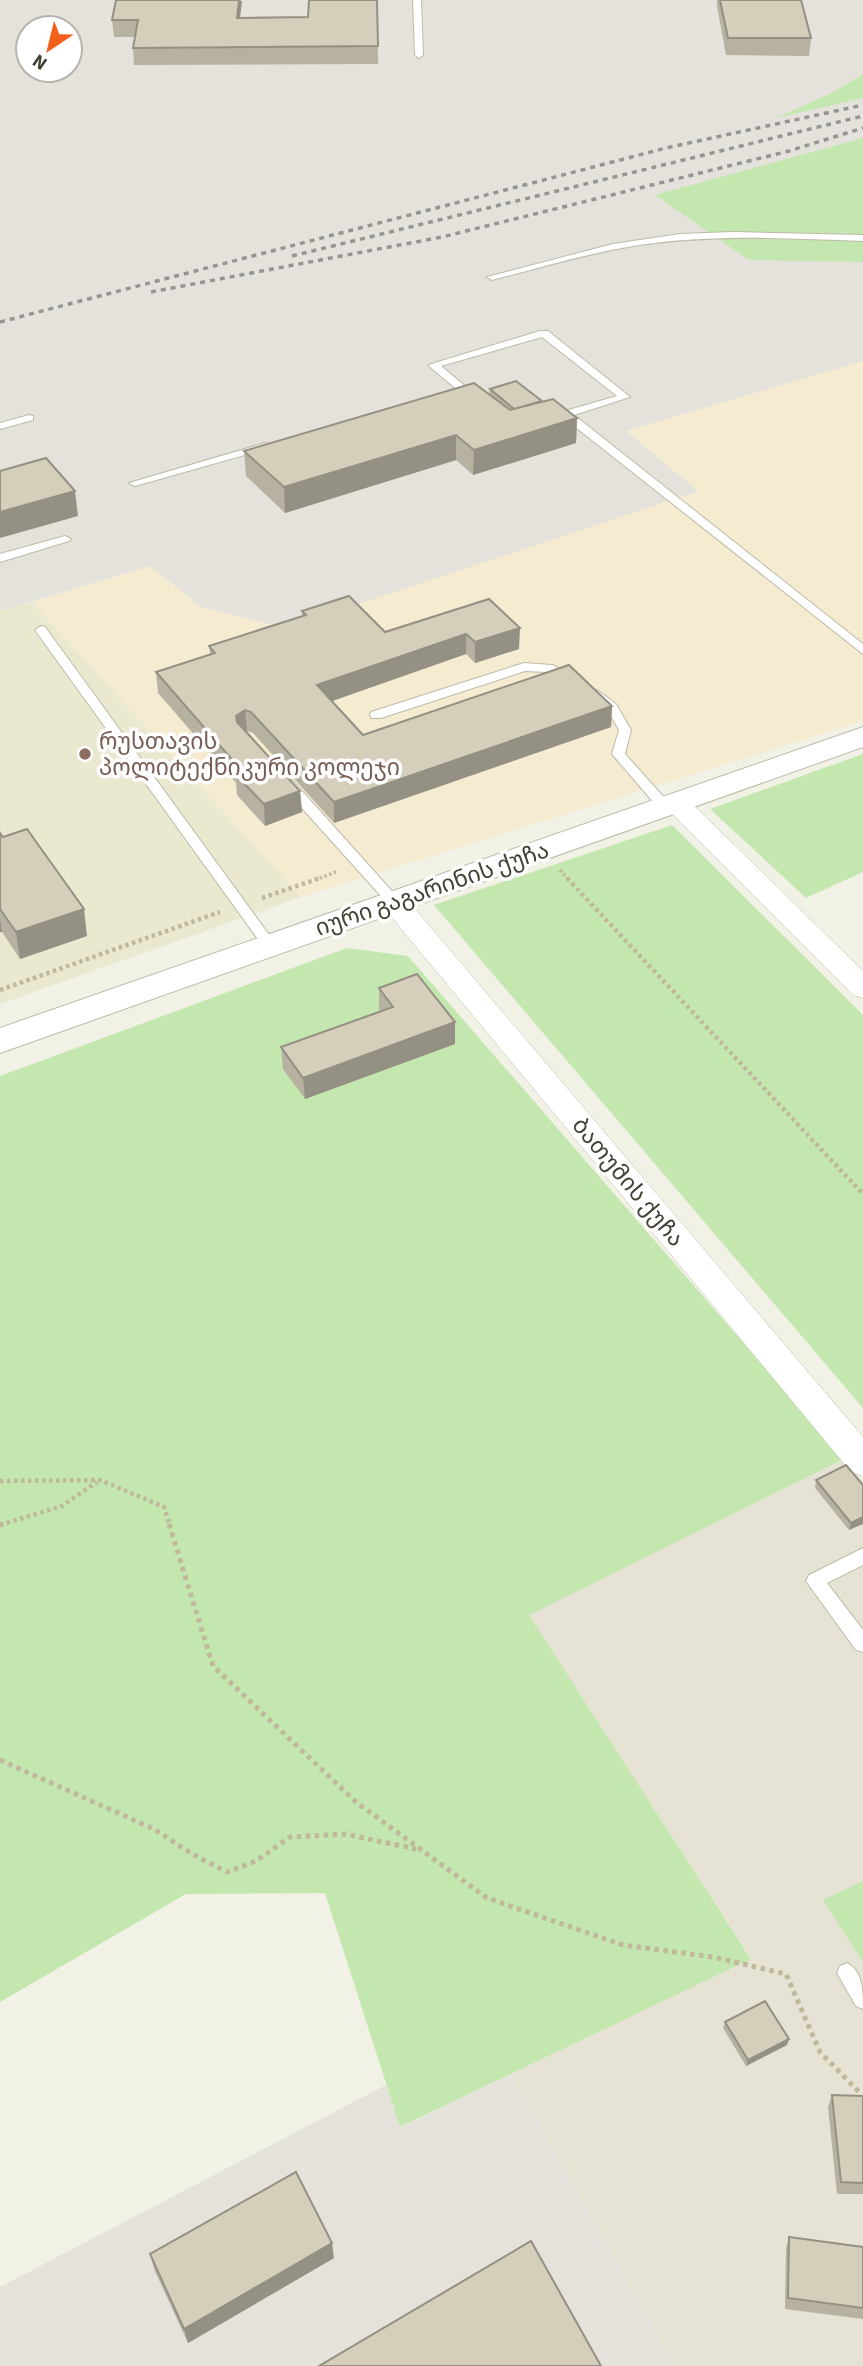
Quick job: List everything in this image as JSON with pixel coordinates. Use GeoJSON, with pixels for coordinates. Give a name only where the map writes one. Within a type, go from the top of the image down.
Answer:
{"type":"FeatureCollection","features":[{"type":"Feature","properties":{"kind":"street","name":"იური გაგარინის ქუჩა"},"geometry":{"type":"LineString","coordinates":[[0,1041],[863,736]]}},
{"type":"Feature","properties":{"kind":"street"},"geometry":{"type":"LineString","coordinates":[[670,804],[863,988]]}},
{"type":"Feature","properties":{"kind":"street","name":"ბათუმის ქუჩა"},"geometry":{"type":"LineString","coordinates":[[394,902],[863,1462]]}},
{"type":"Feature","properties":{"kind":"lane"},"geometry":{"type":"LineString","coordinates":[[417,0],[419,55]]}},
{"type":"Feature","properties":{"kind":"lane"},"geometry":{"type":"LineString","coordinates":[[492,277],[655,239],[735,235],[863,237]]}},
{"type":"Feature","properties":{"kind":"lane"},"geometry":{"type":"LineString","coordinates":[[544,333],[625,397],[566,414],[511,430],[433,365],[544,333]]}},
{"type":"Feature","properties":{"kind":"lane"},"geometry":{"type":"LineString","coordinates":[[450,394],[463,390]]}},
{"type":"Feature","properties":{"kind":"lane"},"geometry":{"type":"LineString","coordinates":[[566,414],[863,650]]}},
{"type":"Feature","properties":{"kind":"lane"},"geometry":{"type":"LineString","coordinates":[[0,426],[29,418]]}},
{"type":"Feature","properties":{"kind":"lane"},"geometry":{"type":"LineString","coordinates":[[135,483],[279,442]]}},
{"type":"Feature","properties":{"kind":"lane"},"geometry":{"type":"LineString","coordinates":[[0,558],[65,540]]}},
{"type":"Feature","properties":{"kind":"lane"},"geometry":{"type":"LineString","coordinates":[[41,630],[270,946]]}},
{"type":"Feature","properties":{"kind":"lane"},"geometry":{"type":"LineString","coordinates":[[376,715],[524,667],[558,672],[592,690],[612,706],[625,730],[618,754],[670,804]]}},
{"type":"Feature","properties":{"kind":"lane"},"geometry":{"type":"LineString","coordinates":[[281,777],[394,902]]}},
{"type":"Feature","properties":{"kind":"lane"},"geometry":{"type":"LineString","coordinates":[[863,1556],[815,1581],[863,1644]]}},
{"type":"Feature","properties":{"kind":"lane"},"geometry":{"type":"LineString","coordinates":[[847,1973],[863,1999]]}},
{"type":"Feature","properties":{"kind":"path"},"geometry":{"type":"LineString","coordinates":[[541,850],[863,1194]]}},
{"type":"Feature","properties":{"kind":"path"},"geometry":{"type":"LineString","coordinates":[[0,990],[359,864]]}},
{"type":"Feature","properties":{"kind":"path"},"geometry":{"type":"LineString","coordinates":[[0,1481],[100,1480],[164,1507],[213,1666],[356,1802],[487,1898],[623,1945],[713,1957],[786,1974],[820,2052],[863,2096]]}},
{"type":"Feature","properties":{"kind":"path"},"geometry":{"type":"LineString","coordinates":[[0,1525],[62,1506],[100,1480]]}},
{"type":"Feature","properties":{"kind":"path"},"geometry":{"type":"LineString","coordinates":[[0,1760],[154,1829],[192,1854],[227,1872],[256,1861],[290,1837],[345,1834],[421,1850]]}},
{"type":"Feature","properties":{"kind":"shaded area"},"geometry":{"type":"Polygon","coordinates":[[[0,0],[863,0],[863,361],[626,431],[698,491],[286,628],[201,607],[150,566],[0,611],[0,0]]]}},
{"type":"Feature","properties":{"kind":"shaded area"},"geometry":{"type":"Polygon","coordinates":[[[863,361],[863,721],[301,897],[32,602],[150,566],[201,607],[286,628],[697,491],[626,431],[863,361]]]}},
{"type":"Feature","properties":{"kind":"shaded area","name":"რუსთავის პოლიტექნიკური კოლეჯი"},"geometry":{"type":"Polygon","coordinates":[[[32,602],[301,897],[0,1004],[0,611],[32,602]]]}},
{"type":"Feature","properties":{"kind":"shaded area"},"geometry":{"type":"Polygon","coordinates":[[[844,1459],[863,1482],[863,2366],[675,2366],[511,2074],[751,1958],[528,1614],[844,1459]]]}},
{"type":"Feature","properties":{"kind":"shaded area"},"geometry":{"type":"Polygon","coordinates":[[[511,2074],[675,2366],[0,2366],[0,2287],[386,2085],[401,2127],[511,2074]]]}},
{"type":"Feature","properties":{"kind":"green space"},"geometry":{"type":"Polygon","coordinates":[[[863,74],[863,98],[776,118],[832,93],[863,74]]]}},
{"type":"Feature","properties":{"kind":"green space"},"geometry":{"type":"Polygon","coordinates":[[[863,138],[863,262],[749,260],[655,195],[863,138]]]}},
{"type":"Feature","properties":{"kind":"green space"},"geometry":{"type":"Polygon","coordinates":[[[863,754],[863,872],[806,898],[710,809],[863,754]]]}},
{"type":"Feature","properties":{"kind":"green space"},"geometry":{"type":"Polygon","coordinates":[[[672,825],[863,1015],[863,1408],[434,905],[672,825]]]}},
{"type":"Feature","properties":{"kind":"green space"},"geometry":{"type":"Polygon","coordinates":[[[347,948],[408,956],[844,1459],[529,1615],[751,1959],[400,2127],[325,1893],[186,1894],[0,2002],[0,1076],[347,948]]]}},
{"type":"Feature","properties":{"kind":"green space"},"geometry":{"type":"Polygon","coordinates":[[[863,1881],[863,1962],[823,1900],[863,1881]]]}},
{"type":"Feature","properties":{"kind":"building"},"geometry":{"type":"Polygon","coordinates":[[[116,0],[239,0],[237,18],[308,17],[309,0],[377,0],[378,46],[133,48],[138,20],[112,20],[116,0]]]}},
{"type":"Feature","properties":{"kind":"building"},"geometry":{"type":"Polygon","coordinates":[[[720,0],[801,0],[811,38],[728,38],[720,0]]]}},
{"type":"Feature","properties":{"kind":"building"},"geometry":{"type":"Polygon","coordinates":[[[516,381],[542,401],[514,409],[490,389],[516,381]]]}},
{"type":"Feature","properties":{"kind":"building"},"geometry":{"type":"Polygon","coordinates":[[[474,383],[510,410],[553,399],[577,418],[474,450],[456,435],[284,487],[244,451],[474,383]]]}},
{"type":"Feature","properties":{"kind":"building"},"geometry":{"type":"Polygon","coordinates":[[[46,458],[75,491],[0,512],[0,471],[46,458]]]}},
{"type":"Feature","properties":{"kind":"building"},"geometry":{"type":"Polygon","coordinates":[[[349,596],[385,632],[489,599],[520,628],[475,642],[466,634],[317,685],[363,735],[569,665],[612,706],[334,802],[251,712],[245,710],[236,716],[237,722],[300,791],[264,804],[235,774],[242,771],[156,672],[215,653],[209,646],[306,615],[302,611],[349,596]]]}},
{"type":"Feature","properties":{"kind":"building"},"geometry":{"type":"Polygon","coordinates":[[[27,829],[84,909],[16,932],[0,909],[0,833],[3,837],[27,829]]]}},
{"type":"Feature","properties":{"kind":"building"},"geometry":{"type":"Polygon","coordinates":[[[417,974],[455,1022],[303,1078],[281,1047],[393,1007],[379,988],[417,974]]]}},
{"type":"Feature","properties":{"kind":"building"},"geometry":{"type":"Polygon","coordinates":[[[846,1465],[863,1485],[863,1517],[851,1523],[816,1480],[846,1465]]]}},
{"type":"Feature","properties":{"kind":"building"},"geometry":{"type":"Polygon","coordinates":[[[765,2001],[789,2039],[748,2060],[725,2022],[765,2001]]]}},
{"type":"Feature","properties":{"kind":"building"},"geometry":{"type":"Polygon","coordinates":[[[832,2095],[863,2096],[863,2183],[841,2182],[832,2095]]]}},
{"type":"Feature","properties":{"kind":"building"},"geometry":{"type":"Polygon","coordinates":[[[296,2172],[332,2243],[184,2329],[150,2254],[296,2172]]]}},
{"type":"Feature","properties":{"kind":"building"},"geometry":{"type":"Polygon","coordinates":[[[789,2237],[863,2247],[863,2308],[788,2298],[789,2237]]]}},
{"type":"Feature","properties":{"kind":"building"},"geometry":{"type":"Polygon","coordinates":[[[531,2241],[601,2366],[319,2366],[531,2241]]]}},
{"type":"Feature","properties":{"kind":"railway"},"geometry":{"type":"LineString","coordinates":[[0,322],[666,148],[863,105]]}},
{"type":"Feature","properties":{"kind":"railway"},"geometry":{"type":"LineString","coordinates":[[292,256],[863,116]]}},
{"type":"Feature","properties":{"kind":"railway"},"geometry":{"type":"LineString","coordinates":[[151,292],[442,237],[789,151],[863,128]]}},
{"type":"Feature","properties":{"kind":"place","name":"რუსთავის პოლიტექნიკური კოლეჯი"},"geometry":{"type":"Point","coordinates":[85,754]}}]}
